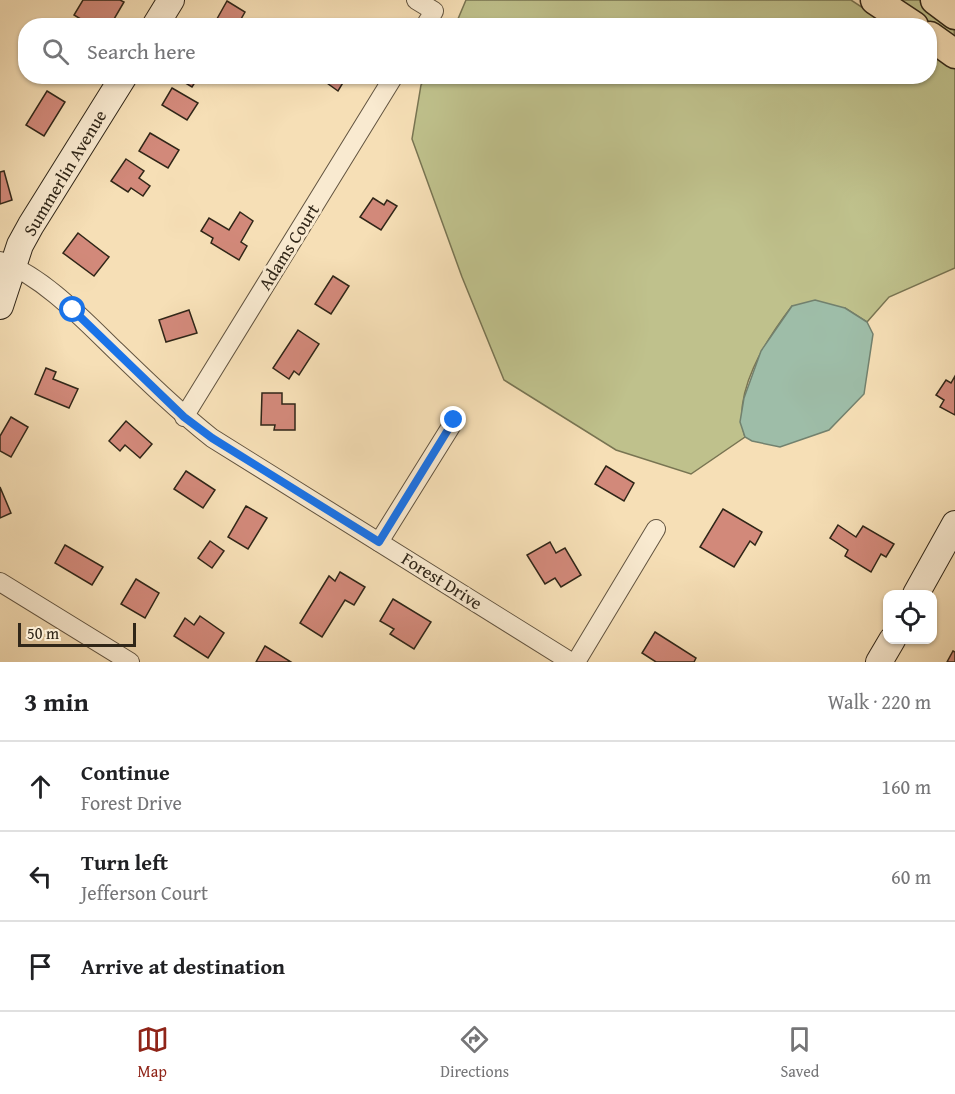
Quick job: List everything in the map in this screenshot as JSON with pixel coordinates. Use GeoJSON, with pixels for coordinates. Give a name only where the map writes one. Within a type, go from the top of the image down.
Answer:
{"type":"FeatureCollection","features":[{"type":"Feature","properties":{"kind":"main road"},"geometry":{"type":"LineString","coordinates":[[875,0],[903,18]]}},
{"type":"Feature","properties":{"kind":"main road"},"geometry":{"type":"LineString","coordinates":[[935,0],[955,15]]}},
{"type":"Feature","properties":{"kind":"main road"},"geometry":{"type":"LineString","coordinates":[[937,41],[955,54]]}},
{"type":"Feature","properties":{"kind":"street"},"geometry":{"type":"LineString","coordinates":[[160,18],[171,0]]}},
{"type":"Feature","properties":{"kind":"street"},"geometry":{"type":"LineString","coordinates":[[416,0],[429,18]]}},
{"type":"Feature","properties":{"kind":"street","name":"Summerlin Avenue"},"geometry":{"type":"LineString","coordinates":[[0,306],[7,263],[118,84]]}},
{"type":"Feature","properties":{"kind":"street","name":"Adams Court"},"geometry":{"type":"LineString","coordinates":[[184,417],[389,84]]}},
{"type":"Feature","properties":{"kind":"street","name":"Forest Drive"},"geometry":{"type":"LineString","coordinates":[[7,263],[47,289],[73,310],[184,417],[212,438],[571,662]]}},
{"type":"Feature","properties":{"kind":"street"},"geometry":{"type":"LineString","coordinates":[[379,542],[454,420]]}},
{"type":"Feature","properties":{"kind":"street"},"geometry":{"type":"LineString","coordinates":[[918,590],[955,524]]}},
{"type":"Feature","properties":{"kind":"street"},"geometry":{"type":"LineString","coordinates":[[576,662],[656,529]]}},
{"type":"Feature","properties":{"kind":"street"},"geometry":{"type":"LineString","coordinates":[[0,582],[109,657],[130,662]]}},
{"type":"Feature","properties":{"kind":"street"},"geometry":{"type":"LineString","coordinates":[[879,662],[888,644]]}},
{"type":"Feature","properties":{"kind":"green space"},"geometry":{"type":"Polygon","coordinates":[[[466,0],[851,0],[878,18],[458,18],[466,0]]]}},
{"type":"Feature","properties":{"kind":"green space"},"geometry":{"type":"Polygon","coordinates":[[[884,0],[920,0],[954,25],[955,47],[937,35],[937,18],[911,18],[884,0]]]}},
{"type":"Feature","properties":{"kind":"green space"},"geometry":{"type":"Polygon","coordinates":[[[937,57],[955,69],[955,268],[889,297],[867,322],[845,308],[792,306],[762,351],[747,385],[742,420],[745,437],[691,474],[616,450],[504,380],[462,277],[412,139],[421,85],[937,84],[937,57]]]}},
{"type":"Feature","properties":{"kind":"shaded area"},"geometry":{"type":"Polygon","coordinates":[[[815,300],[845,308],[867,322],[873,334],[864,394],[829,430],[780,447],[752,441],[745,437],[740,422],[744,398],[761,351],[792,306],[815,300]]]}},
{"type":"Feature","properties":{"kind":"building"},"geometry":{"type":"Polygon","coordinates":[[[83,0],[120,0],[124,2],[115,18],[79,18],[74,15],[83,0]]]}},
{"type":"Feature","properties":{"kind":"building"},"geometry":{"type":"Polygon","coordinates":[[[227,1],[245,12],[242,18],[217,18],[227,1]]]}},
{"type":"Feature","properties":{"kind":"building"},"geometry":{"type":"Polygon","coordinates":[[[328,84],[342,84],[338,91],[328,84]]]}},
{"type":"Feature","properties":{"kind":"building"},"geometry":{"type":"Polygon","coordinates":[[[172,88],[198,103],[187,120],[162,105],[172,88]]]}},
{"type":"Feature","properties":{"kind":"building"},"geometry":{"type":"Polygon","coordinates":[[[47,91],[65,102],[44,136],[26,125],[47,91]]]}},
{"type":"Feature","properties":{"kind":"building"},"geometry":{"type":"Polygon","coordinates":[[[150,133],[179,150],[168,168],[139,151],[150,133]]]}},
{"type":"Feature","properties":{"kind":"building"},"geometry":{"type":"Polygon","coordinates":[[[126,159],[144,171],[139,178],[150,186],[143,196],[131,188],[128,192],[111,181],[126,159]]]}},
{"type":"Feature","properties":{"kind":"building"},"geometry":{"type":"Polygon","coordinates":[[[4,171],[12,200],[0,204],[0,172],[4,171]]]}},
{"type":"Feature","properties":{"kind":"building"},"geometry":{"type":"Polygon","coordinates":[[[373,198],[384,205],[387,200],[397,206],[381,230],[360,217],[373,198]]]}},
{"type":"Feature","properties":{"kind":"building"},"geometry":{"type":"Polygon","coordinates":[[[240,212],[253,221],[241,242],[247,246],[239,260],[211,243],[213,238],[201,231],[209,218],[229,230],[240,212]]]}},
{"type":"Feature","properties":{"kind":"building"},"geometry":{"type":"Polygon","coordinates":[[[78,233],[109,257],[94,276],[63,253],[78,233]]]}},
{"type":"Feature","properties":{"kind":"building"},"geometry":{"type":"Polygon","coordinates":[[[333,276],[349,286],[331,314],[315,304],[333,276]]]}},
{"type":"Feature","properties":{"kind":"building"},"geometry":{"type":"Polygon","coordinates":[[[189,310],[197,333],[166,342],[159,320],[189,310]]]}},
{"type":"Feature","properties":{"kind":"building"},"geometry":{"type":"Polygon","coordinates":[[[298,330],[319,344],[299,375],[294,371],[289,379],[273,368],[298,330]]]}},
{"type":"Feature","properties":{"kind":"building"},"geometry":{"type":"Polygon","coordinates":[[[46,368],[56,372],[53,379],[78,389],[69,408],[35,394],[46,368]]]}},
{"type":"Feature","properties":{"kind":"building"},"geometry":{"type":"Polygon","coordinates":[[[955,376],[955,415],[940,407],[944,400],[936,395],[946,380],[951,383],[955,376]]]}},
{"type":"Feature","properties":{"kind":"building"},"geometry":{"type":"Polygon","coordinates":[[[262,393],[282,393],[282,404],[295,404],[295,430],[274,430],[275,425],[261,425],[262,393]]]}},
{"type":"Feature","properties":{"kind":"building"},"geometry":{"type":"Polygon","coordinates":[[[11,417],[28,427],[11,457],[0,451],[0,436],[11,417]]]}},
{"type":"Feature","properties":{"kind":"building"},"geometry":{"type":"Polygon","coordinates":[[[126,421],[152,444],[140,458],[125,445],[120,451],[109,441],[126,421]]]}},
{"type":"Feature","properties":{"kind":"building"},"geometry":{"type":"Polygon","coordinates":[[[606,466],[634,483],[624,501],[595,484],[606,466]]]}},
{"type":"Feature","properties":{"kind":"building"},"geometry":{"type":"Polygon","coordinates":[[[186,471],[215,490],[203,508],[174,489],[186,471]]]}},
{"type":"Feature","properties":{"kind":"building"},"geometry":{"type":"Polygon","coordinates":[[[0,487],[11,513],[0,518],[0,487]]]}},
{"type":"Feature","properties":{"kind":"building"},"geometry":{"type":"Polygon","coordinates":[[[246,506],[267,518],[248,549],[228,537],[246,506]]]}},
{"type":"Feature","properties":{"kind":"building"},"geometry":{"type":"Polygon","coordinates":[[[723,509],[762,532],[755,545],[750,541],[734,567],[700,547],[723,509]]]}},
{"type":"Feature","properties":{"kind":"building"},"geometry":{"type":"Polygon","coordinates":[[[838,525],[856,537],[863,526],[894,544],[886,557],[881,554],[871,572],[845,556],[848,550],[830,538],[838,525]]]}},
{"type":"Feature","properties":{"kind":"building"},"geometry":{"type":"Polygon","coordinates":[[[210,541],[224,551],[212,568],[198,558],[210,541]]]}},
{"type":"Feature","properties":{"kind":"building"},"geometry":{"type":"Polygon","coordinates":[[[550,542],[556,553],[565,548],[581,575],[561,587],[555,578],[545,584],[527,555],[550,542]]]}},
{"type":"Feature","properties":{"kind":"building"},"geometry":{"type":"Polygon","coordinates":[[[65,545],[103,567],[92,585],[55,563],[65,545]]]}},
{"type":"Feature","properties":{"kind":"building"},"geometry":{"type":"Polygon","coordinates":[[[340,572],[365,587],[354,605],[345,600],[322,637],[300,623],[329,576],[335,581],[340,572]]]}},
{"type":"Feature","properties":{"kind":"building"},"geometry":{"type":"Polygon","coordinates":[[[136,579],[159,593],[145,618],[121,604],[136,579]]]}},
{"type":"Feature","properties":{"kind":"building"},"geometry":{"type":"Polygon","coordinates":[[[393,599],[431,622],[414,649],[390,634],[394,629],[380,621],[393,599]]]}},
{"type":"Feature","properties":{"kind":"building"},"geometry":{"type":"Polygon","coordinates":[[[200,616],[224,633],[208,658],[174,636],[185,618],[194,625],[200,616]]]}},
{"type":"Feature","properties":{"kind":"building"},"geometry":{"type":"Polygon","coordinates":[[[655,632],[696,658],[694,662],[656,662],[642,653],[655,632]]]}},
{"type":"Feature","properties":{"kind":"building"},"geometry":{"type":"Polygon","coordinates":[[[265,646],[291,662],[256,662],[265,646]]]}},
{"type":"Feature","properties":{"kind":"building"},"geometry":{"type":"Polygon","coordinates":[[[953,651],[955,662],[947,662],[953,651]]]}},
{"type":"Feature","properties":{"kind":"route"},"geometry":{"type":"LineString","coordinates":[[73,310],[184,417],[212,438],[379,542],[454,420]]}}]}
